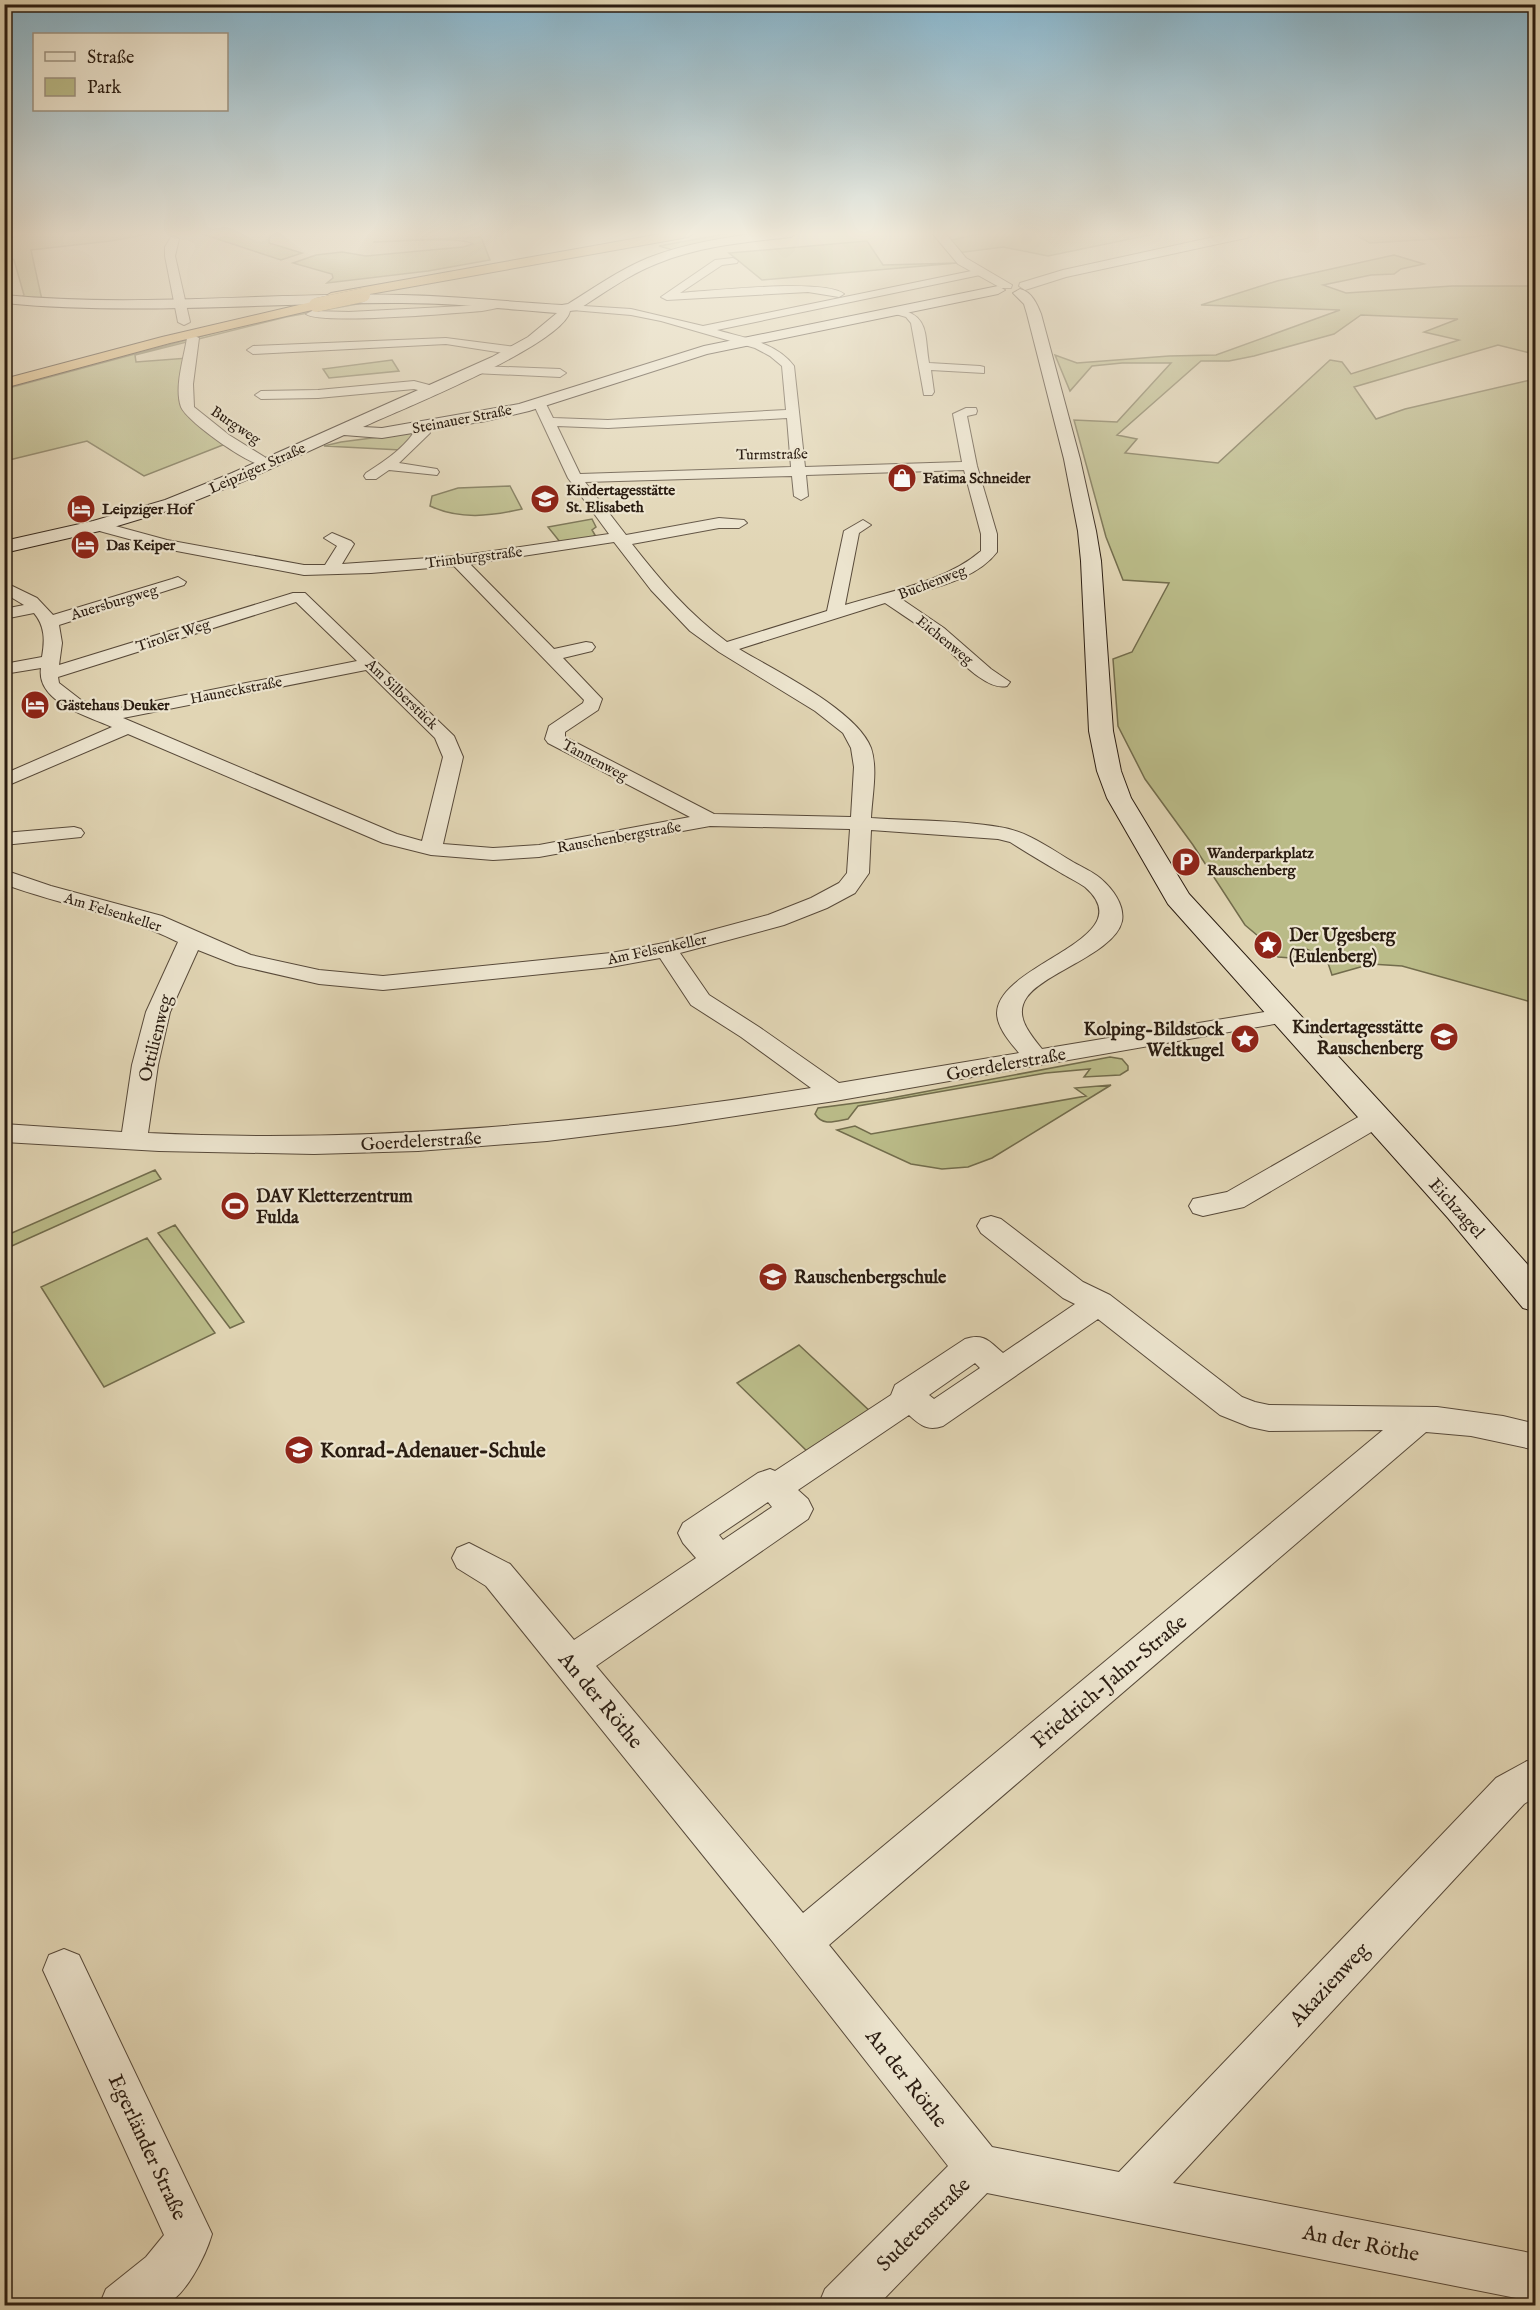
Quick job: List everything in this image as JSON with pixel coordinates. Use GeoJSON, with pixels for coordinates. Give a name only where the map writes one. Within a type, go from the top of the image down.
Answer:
{"type":"FeatureCollection","features":[{"type":"Feature","properties":{"kind":"highway"},"geometry":{"type":"LineString","coordinates":[[4,378],[140,341]]}},
{"type":"Feature","properties":{"kind":"highway"},"geometry":{"type":"LineString","coordinates":[[4,384],[163,341]]}},
{"type":"Feature","properties":{"kind":"main road","name":"Leipziger Straße"},"geometry":{"type":"LineString","coordinates":[[4,546],[97,525],[171,504],[477,370],[516,351],[530,341]]}},
{"type":"Feature","properties":{"kind":"main road","name":"Steinauer Straße"},"geometry":{"type":"LineString","coordinates":[[343,430],[375,433],[423,428],[496,414],[539,403],[690,354],[743,341]]}},
{"type":"Feature","properties":{"kind":"main road","name":"Eichzagel"},"geometry":{"type":"LineString","coordinates":[[1041,341],[1072,459],[1085,520],[1091,561],[1101,731],[1109,771],[1119,798],[1178,898],[1460,1210],[1536,1299]]}},
{"type":"Feature","properties":{"kind":"street","name":"Burgweg"},"geometry":{"type":"LineString","coordinates":[[193,341],[187,395],[188,408],[202,422],[266,464]]}},
{"type":"Feature","properties":{"kind":"street"},"geometry":{"type":"LineString","coordinates":[[253,350],[446,341],[516,351]]}},
{"type":"Feature","properties":{"kind":"street"},"geometry":{"type":"LineString","coordinates":[[743,341],[771,351],[788,366],[801,496]]}},
{"type":"Feature","properties":{"kind":"street"},"geometry":{"type":"LineString","coordinates":[[920,341],[928,392]]}},
{"type":"Feature","properties":{"kind":"street"},"geometry":{"type":"LineString","coordinates":[[925,366],[980,370]]}},
{"type":"Feature","properties":{"kind":"street"},"geometry":{"type":"LineString","coordinates":[[477,370],[560,373]]}},
{"type":"Feature","properties":{"kind":"street"},"geometry":{"type":"LineString","coordinates":[[261,395],[318,394],[406,385],[433,390]]}},
{"type":"Feature","properties":{"kind":"street","name":"Am Felsenkeller"},"geometry":{"type":"LineString","coordinates":[[4,876],[43,891],[154,921],[191,939],[244,960],[308,975],[383,983],[611,960],[666,950],[776,920],[819,903],[847,888],[858,873],[864,767],[861,748],[850,730],[822,707],[725,648],[696,627],[657,587],[575,478],[539,403]]}},
{"type":"Feature","properties":{"kind":"street","name":"Buchenweg"},"geometry":{"type":"LineString","coordinates":[[725,648],[945,579],[974,565],[989,552],[988,534],[970,466],[960,414],[971,411]]}},
{"type":"Feature","properties":{"kind":"street"},"geometry":{"type":"LineString","coordinates":[[548,422],[608,424],[792,414]]}},
{"type":"Feature","properties":{"kind":"street"},"geometry":{"type":"LineString","coordinates":[[371,476],[387,466],[423,433],[423,428]]}},
{"type":"Feature","properties":{"kind":"street"},"geometry":{"type":"LineString","coordinates":[[387,466],[432,472]]}},
{"type":"Feature","properties":{"kind":"street","name":"Turmstraße"},"geometry":{"type":"LineString","coordinates":[[575,478],[970,466]]}},
{"type":"Feature","properties":{"kind":"street","name":"Trimburgstraße"},"geometry":{"type":"LineString","coordinates":[[97,525],[166,544],[286,568],[330,570],[458,561],[719,523],[739,523]]}},
{"type":"Feature","properties":{"kind":"street"},"geometry":{"type":"LineString","coordinates":[[835,613],[852,531],[862,525]]}},
{"type":"Feature","properties":{"kind":"street"},"geometry":{"type":"LineString","coordinates":[[330,570],[346,544],[332,538]]}},
{"type":"Feature","properties":{"kind":"street","name":"Tannenweg"},"geometry":{"type":"LineString","coordinates":[[458,561],[593,699],[591,706],[556,730],[555,739],[710,820]]}},
{"type":"Feature","properties":{"kind":"street","name":"Auersburgweg"},"geometry":{"type":"LineString","coordinates":[[4,614],[44,614],[178,582]]}},
{"type":"Feature","properties":{"kind":"street"},"geometry":{"type":"LineString","coordinates":[[4,587],[44,614],[53,631],[49,668]]}},
{"type":"Feature","properties":{"kind":"street","name":"Am Silberstück"},"geometry":{"type":"LineString","coordinates":[[299,596],[444,736],[450,746],[453,757],[431,849]]}},
{"type":"Feature","properties":{"kind":"street","name":"Tiroler Weg"},"geometry":{"type":"LineString","coordinates":[[4,669],[49,668],[299,596]]}},
{"type":"Feature","properties":{"kind":"street","name":"Eichenweg"},"geometry":{"type":"LineString","coordinates":[[889,598],[938,632],[985,673],[1000,682]]}},
{"type":"Feature","properties":{"kind":"street"},"geometry":{"type":"LineString","coordinates":[[549,656],[586,647]]}},
{"type":"Feature","properties":{"kind":"street","name":"Hauneckstraße"},"geometry":{"type":"LineString","coordinates":[[101,717],[371,664]]}},
{"type":"Feature","properties":{"kind":"street","name":"Rauschenbergstraße"},"geometry":{"type":"LineString","coordinates":[[49,668],[50,685],[74,704],[101,717],[390,839],[431,849],[493,854],[539,851],[710,820],[860,824],[999,833],[1030,845],[1103,891],[1111,914],[1108,928],[1103,934],[1019,990],[1010,1004],[1011,1022],[1036,1059]]}},
{"type":"Feature","properties":{"kind":"street"},"geometry":{"type":"LineString","coordinates":[[4,781],[126,728]]}},
{"type":"Feature","properties":{"kind":"street"},"geometry":{"type":"LineString","coordinates":[[4,838],[74,833]]}},
{"type":"Feature","properties":{"kind":"street","name":"Ottilienweg"},"geometry":{"type":"LineString","coordinates":[[134,1141],[153,1030],[167,987],[191,939]]}},
{"type":"Feature","properties":{"kind":"street"},"geometry":{"type":"LineString","coordinates":[[666,950],[700,1000],[750,1032],[835,1093]]}},
{"type":"Feature","properties":{"kind":"street","name":"Goerdelerstraße"},"geometry":{"type":"LineString","coordinates":[[4,1133],[270,1146],[421,1142],[513,1135],[651,1120],[835,1093],[1283,1016]]}},
{"type":"Feature","properties":{"kind":"street"},"geometry":{"type":"LineString","coordinates":[[1203,1206],[1234,1200],[1376,1118]]}},
{"type":"Feature","properties":{"kind":"street"},"geometry":{"type":"LineString","coordinates":[[992,1226],[1073,1290],[1100,1303],[1231,1406],[1250,1414],[1269,1418],[1419,1419],[1471,1423],[1536,1437]]}},
{"type":"Feature","properties":{"kind":"street"},"geometry":{"type":"LineString","coordinates":[[570,1663],[720,1560],[695,1533],[770,1483],[775,1488],[911,1398],[932,1417],[1100,1303]]}},
{"type":"Feature","properties":{"kind":"street","name":"Friedrich-Jahn-Straße"},"geometry":{"type":"LineString","coordinates":[[800,1942],[1419,1419]]}},
{"type":"Feature","properties":{"kind":"street","name":"An der Röthe"},"geometry":{"type":"LineString","coordinates":[[469,1558],[498,1575],[800,1942],[979,2168],[1536,2278]]}},
{"type":"Feature","properties":{"kind":"street","name":"Akazienweg"},"geometry":{"type":"LineString","coordinates":[[1128,2197],[1510,1791],[1527,1780],[1536,1781]]}},
{"type":"Feature","properties":{"kind":"street","name":"Egerländer Straße"},"geometry":{"type":"LineString","coordinates":[[64,1970],[188,2234],[186,2247],[180,2258],[123,2306]]}},
{"type":"Feature","properties":{"kind":"street","name":"Sudetenstraße"},"geometry":{"type":"LineString","coordinates":[[842,2306],[979,2168]]}},
{"type":"Feature","properties":{"kind":"green space"},"geometry":{"type":"Polygon","coordinates":[[[184,341],[191,341],[135,355],[136,362],[188,358],[185,408],[228,443],[144,476],[87,441],[5,461],[5,389],[184,341]]]}},
{"type":"Feature","properties":{"kind":"green space"},"geometry":{"type":"Polygon","coordinates":[[[1255,341],[1309,341],[1229,361],[1201,361],[1117,435],[1137,439],[1125,453],[1218,463],[1330,360],[1342,362],[1351,374],[1456,341],[1535,341],[1535,352],[1530,353],[1498,345],[1354,387],[1376,419],[1405,409],[1535,379],[1535,1003],[1402,966],[1371,964],[1332,975],[1327,960],[1303,947],[1299,955],[1291,958],[1278,957],[1267,949],[1258,936],[1245,925],[1193,845],[1145,779],[1118,726],[1113,659],[1132,652],[1169,583],[1123,580],[1106,537],[1074,420],[1117,422],[1171,363],[1122,363],[1092,366],[1070,391],[1055,355],[1077,363],[1216,355],[1255,341]]]}},
{"type":"Feature","properties":{"kind":"green space"},"geometry":{"type":"Polygon","coordinates":[[[392,360],[399,371],[329,378],[323,369],[392,360]]]}},
{"type":"Feature","properties":{"kind":"green space"},"geometry":{"type":"Polygon","coordinates":[[[410,433],[416,435],[401,450],[324,446],[341,442],[410,433]]]}},
{"type":"Feature","properties":{"kind":"green space"},"geometry":{"type":"Polygon","coordinates":[[[510,486],[522,509],[464,515],[430,506],[432,496],[458,488],[510,486]]]}},
{"type":"Feature","properties":{"kind":"green space"},"geometry":{"type":"Polygon","coordinates":[[[592,519],[596,527],[592,530],[595,535],[593,537],[560,542],[548,527],[592,519]]]}},
{"type":"Feature","properties":{"kind":"green space"},"geometry":{"type":"Polygon","coordinates":[[[1110,1057],[1122,1059],[1128,1066],[1128,1070],[1120,1075],[1084,1077],[1090,1069],[1046,1073],[858,1106],[848,1119],[834,1122],[822,1121],[815,1114],[818,1108],[886,1099],[1110,1057]]]}},
{"type":"Feature","properties":{"kind":"green space"},"geometry":{"type":"Polygon","coordinates":[[[1111,1085],[992,1158],[968,1167],[942,1169],[911,1164],[837,1130],[855,1126],[871,1134],[1086,1096],[1075,1088],[1111,1085]]]}},
{"type":"Feature","properties":{"kind":"green space"},"geometry":{"type":"Polygon","coordinates":[[[155,1170],[161,1179],[5,1249],[5,1236],[155,1170]]]}},
{"type":"Feature","properties":{"kind":"green space"},"geometry":{"type":"Polygon","coordinates":[[[175,1225],[244,1322],[230,1328],[158,1233],[175,1225]]]}},
{"type":"Feature","properties":{"kind":"green space"},"geometry":{"type":"Polygon","coordinates":[[[147,1238],[215,1333],[104,1387],[41,1287],[147,1238]]]}},
{"type":"Feature","properties":{"kind":"green space"},"geometry":{"type":"Polygon","coordinates":[[[799,1345],[873,1414],[811,1455],[737,1383],[799,1345]]]}},
{"type":"Feature","properties":{"kind":"place","name":"Fatima Schneider"},"geometry":{"type":"Point","coordinates":[902,478]}},
{"type":"Feature","properties":{"kind":"place","name":"Kindertagesstätte St. Elisabeth"},"geometry":{"type":"Point","coordinates":[545,499]}},
{"type":"Feature","properties":{"kind":"place","name":"Leipziger Hof"},"geometry":{"type":"Point","coordinates":[81,509]}},
{"type":"Feature","properties":{"kind":"place","name":"Das Keiper"},"geometry":{"type":"Point","coordinates":[85,545]}},
{"type":"Feature","properties":{"kind":"place","name":"Gästehaus Deuker"},"geometry":{"type":"Point","coordinates":[35,705]}},
{"type":"Feature","properties":{"kind":"place","name":"Wanderparkplatz Rauschenberg"},"geometry":{"type":"Point","coordinates":[1186,862]}},
{"type":"Feature","properties":{"kind":"place","name":"Der Ugesberg (Eulenberg)"},"geometry":{"type":"Point","coordinates":[1268,945]}},
{"type":"Feature","properties":{"kind":"place","name":"Kindertagesstätte Rauschenberg"},"geometry":{"type":"Point","coordinates":[1444,1037]}},
{"type":"Feature","properties":{"kind":"place","name":"Kolping-Bildstock Weltkugel"},"geometry":{"type":"Point","coordinates":[1245,1039]}},
{"type":"Feature","properties":{"kind":"place","name":"DAV Kletterzentrum Fulda"},"geometry":{"type":"Point","coordinates":[235,1206]}},
{"type":"Feature","properties":{"kind":"place","name":"Rauschenbergschule"},"geometry":{"type":"Point","coordinates":[773,1277]}},
{"type":"Feature","properties":{"kind":"place","name":"Konrad-Adenauer-Schule"},"geometry":{"type":"Point","coordinates":[299,1450]}}]}
